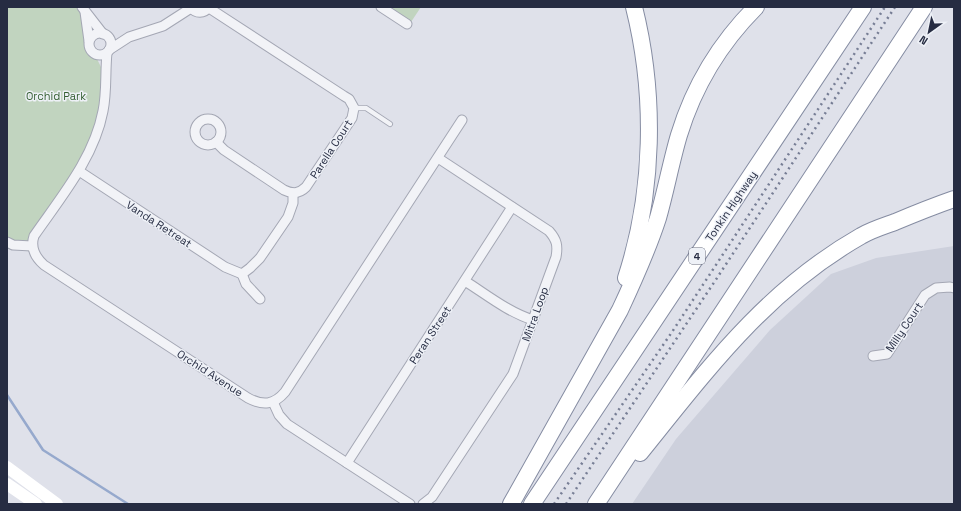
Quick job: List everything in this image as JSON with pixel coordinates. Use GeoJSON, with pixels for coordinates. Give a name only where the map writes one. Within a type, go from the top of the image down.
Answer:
{"type":"FeatureCollection","features":[{"type":"Feature","properties":{"kind":"highway"},"geometry":{"type":"LineString","coordinates":[[593,359],[618,301],[628,271],[641,217],[646,178],[649,130],[647,83],[643,51],[634,7]]}},
{"type":"Feature","properties":{"kind":"highway"},"geometry":{"type":"LineString","coordinates":[[511,504],[620,310],[643,258],[658,218],[680,130],[698,87],[710,63],[725,41],[742,20],[756,7]]}},
{"type":"Feature","properties":{"kind":"highway","name":"Tonkin Highway"},"geometry":{"type":"LineString","coordinates":[[532,504],[863,7]]}},
{"type":"Feature","properties":{"kind":"highway"},"geometry":{"type":"LineString","coordinates":[[596,504],[924,7]]}},
{"type":"Feature","properties":{"kind":"highway"},"geometry":{"type":"LineString","coordinates":[[603,504],[624,474],[712,364],[741,331],[770,302],[839,249],[863,235],[954,199]]}},
{"type":"Feature","properties":{"kind":"main road"},"geometry":{"type":"LineString","coordinates":[[7,467],[57,504]]}},
{"type":"Feature","properties":{"kind":"main road"},"geometry":{"type":"LineString","coordinates":[[7,484],[36,504]]}},
{"type":"Feature","properties":{"kind":"street"},"geometry":{"type":"LineString","coordinates":[[94,53],[101,55],[108,52],[129,37],[163,26],[191,8],[194,11],[200,12],[207,10],[209,7]]}},
{"type":"Feature","properties":{"kind":"street","name":"Parella Court"},"geometry":{"type":"LineString","coordinates":[[209,7],[349,99],[354,108],[352,118],[306,187],[302,191],[293,193]]}},
{"type":"Feature","properties":{"kind":"street"},"geometry":{"type":"LineString","coordinates":[[381,7],[407,24]]}},
{"type":"Feature","properties":{"kind":"street"},"geometry":{"type":"LineString","coordinates":[[7,242],[13,245],[32,246],[34,236],[79,171],[95,139],[103,112],[106,95],[105,75],[111,42],[83,9]]}},
{"type":"Feature","properties":{"kind":"street"},"geometry":{"type":"LineString","coordinates":[[83,9],[90,48],[105,75]]}},
{"type":"Feature","properties":{"kind":"street"},"geometry":{"type":"LineString","coordinates":[[89,41],[96,34],[129,37]]}},
{"type":"Feature","properties":{"kind":"street"},"geometry":{"type":"LineString","coordinates":[[410,504],[346,464],[287,424],[279,415],[273,402],[278,400],[285,392],[462,120]]}},
{"type":"Feature","properties":{"kind":"street"},"geometry":{"type":"LineString","coordinates":[[216,142],[224,150],[284,190],[293,193],[292,208],[288,217],[260,258],[242,274],[246,284],[260,299]]}},
{"type":"Feature","properties":{"kind":"street","name":"Mitra Loop"},"geometry":{"type":"LineString","coordinates":[[423,504],[432,497],[513,374],[556,257],[557,242],[549,232],[438,158]]}},
{"type":"Feature","properties":{"kind":"street","name":"Vanda Retreat"},"geometry":{"type":"LineString","coordinates":[[79,171],[225,267],[242,274]]}},
{"type":"Feature","properties":{"kind":"street","name":"Peran Street"},"geometry":{"type":"LineString","coordinates":[[346,464],[512,207]]}},
{"type":"Feature","properties":{"kind":"street","name":"Orchid Avenue"},"geometry":{"type":"LineString","coordinates":[[32,246],[38,260],[44,265],[248,398],[262,403],[273,402]]}},
{"type":"Feature","properties":{"kind":"street"},"geometry":{"type":"LineString","coordinates":[[465,281],[507,309],[533,320]]}},
{"type":"Feature","properties":{"kind":"street","name":"Milly Court"},"geometry":{"type":"LineString","coordinates":[[873,356],[887,354],[925,295],[936,288],[954,288]]}},
{"type":"Feature","properties":{"kind":"lane"},"geometry":{"type":"LineString","coordinates":[[354,108],[366,108],[390,124]]}},
{"type":"Feature","properties":{"kind":"shaded area"},"geometry":{"type":"Polygon","coordinates":[[[954,246],[954,504],[632,504],[676,439],[770,330],[831,274],[876,258],[954,246]]]}},
{"type":"Feature","properties":{"kind":"green space","name":"Orchid Park"},"geometry":{"type":"Polygon","coordinates":[[[7,7],[82,7],[90,48],[105,75],[99,127],[32,246],[7,242],[7,7]]]}},
{"type":"Feature","properties":{"kind":"green space"},"geometry":{"type":"Polygon","coordinates":[[[389,7],[421,7],[411,22],[389,7]]]}},
{"type":"Feature","properties":{"kind":"waterway"},"geometry":{"type":"LineString","coordinates":[[7,395],[43,450],[128,504]]}},
{"type":"Feature","properties":{"kind":"railway"},"geometry":{"type":"LineString","coordinates":[[554,504],[672,332],[885,7]]}},
{"type":"Feature","properties":{"kind":"railway"},"geometry":{"type":"LineString","coordinates":[[566,504],[895,7]]}}]}
